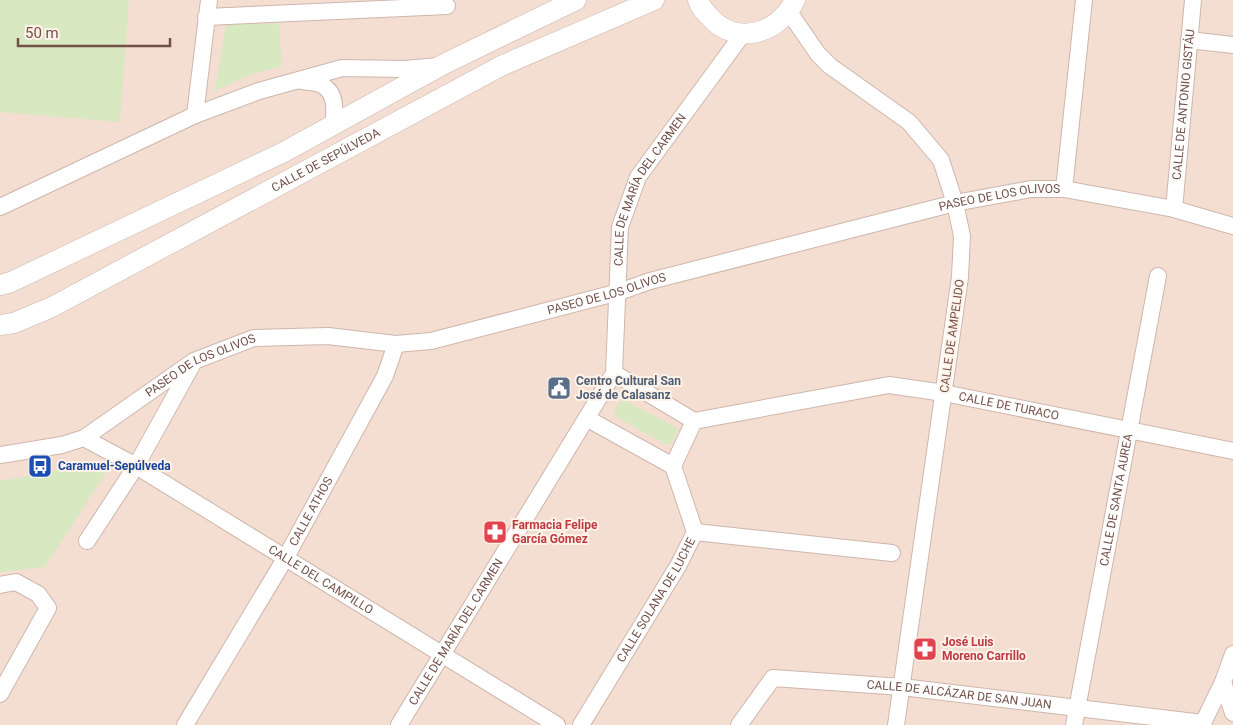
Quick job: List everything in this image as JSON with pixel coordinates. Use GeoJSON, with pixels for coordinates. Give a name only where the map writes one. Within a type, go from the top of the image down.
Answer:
{"type":"FeatureCollection","features":[{"type":"Feature","properties":{"kind":"street"},"geometry":{"type":"LineString","coordinates":[[195,115],[209,0]]}},
{"type":"Feature","properties":{"kind":"street"},"geometry":{"type":"LineString","coordinates":[[0,285],[11,282],[266,160],[440,66],[576,0]]}},
{"type":"Feature","properties":{"kind":"street","name":"CALLE DE SEPÚLVEDA"},"geometry":{"type":"LineString","coordinates":[[0,325],[14,323],[52,307],[500,66],[654,0]]}},
{"type":"Feature","properties":{"kind":"street"},"geometry":{"type":"LineString","coordinates":[[698,0],[699,5],[716,24],[742,35],[762,32],[778,24],[792,6]]}},
{"type":"Feature","properties":{"kind":"street"},"geometry":{"type":"LineString","coordinates":[[1064,189],[1084,0]]}},
{"type":"Feature","properties":{"kind":"street","name":"CALLE DE ANTONIO GISTÁU"},"geometry":{"type":"LineString","coordinates":[[1174,209],[1193,0]]}},
{"type":"Feature","properties":{"kind":"street"},"geometry":{"type":"LineString","coordinates":[[206,17],[447,6]]}},
{"type":"Feature","properties":{"kind":"street","name":"CALLE DE AMPELIDO"},"geometry":{"type":"LineString","coordinates":[[792,6],[830,66],[909,122],[941,160],[955,203],[962,236],[960,269],[944,393],[896,725]]}},
{"type":"Feature","properties":{"kind":"street","name":"CALLE DE MARÍA DEL CARMEN"},"geometry":{"type":"LineString","coordinates":[[399,725],[588,419],[614,373],[619,292],[620,227],[638,177],[742,35]]}},
{"type":"Feature","properties":{"kind":"street"},"geometry":{"type":"LineString","coordinates":[[1189,40],[1233,45]]}},
{"type":"Feature","properties":{"kind":"street"},"geometry":{"type":"LineString","coordinates":[[0,207],[195,115],[259,91],[342,68],[405,69],[440,66]]}},
{"type":"Feature","properties":{"kind":"street"},"geometry":{"type":"LineString","coordinates":[[298,81],[323,85],[332,96],[336,109],[333,125]]}},
{"type":"Feature","properties":{"kind":"street","name":"PASEO DE LOS OLIVOS"},"geometry":{"type":"LineString","coordinates":[[0,455],[62,445],[84,438],[194,361],[254,338],[328,336],[396,344],[432,341],[619,292],[650,281],[955,203],[1031,189],[1064,189],[1174,209],[1233,226]]}},
{"type":"Feature","properties":{"kind":"street","name":"CALLE DE SANTA AUREA"},"geometry":{"type":"LineString","coordinates":[[1074,725],[1076,706],[1130,432],[1158,276]]}},
{"type":"Feature","properties":{"kind":"street","name":"CALLE ATHOS"},"geometry":{"type":"LineString","coordinates":[[185,725],[286,557],[384,376],[396,344]]}},
{"type":"Feature","properties":{"kind":"street"},"geometry":{"type":"LineString","coordinates":[[87,541],[136,466],[194,361]]}},
{"type":"Feature","properties":{"kind":"street"},"geometry":{"type":"LineString","coordinates":[[588,419],[673,466],[694,421],[614,373]]}},
{"type":"Feature","properties":{"kind":"street","name":"CALLE DE TURACO"},"geometry":{"type":"LineString","coordinates":[[694,421],[889,385],[944,393],[1130,432],[1233,451]]}},
{"type":"Feature","properties":{"kind":"street","name":"CALLE DEL CAMPILLO"},"geometry":{"type":"LineString","coordinates":[[84,438],[136,466],[268,549],[286,557],[557,725]]}},
{"type":"Feature","properties":{"kind":"street","name":"CALLE SOLANA DE LUCHE"},"geometry":{"type":"LineString","coordinates":[[581,725],[678,566],[695,532],[673,466]]}},
{"type":"Feature","properties":{"kind":"street"},"geometry":{"type":"LineString","coordinates":[[695,532],[892,553]]}},
{"type":"Feature","properties":{"kind":"street"},"geometry":{"type":"LineString","coordinates":[[0,585],[16,582],[38,594],[48,608],[0,694]]}},
{"type":"Feature","properties":{"kind":"street"},"geometry":{"type":"LineString","coordinates":[[1203,724],[1223,682],[1233,654]]}},
{"type":"Feature","properties":{"kind":"street","name":"CALLE DE ALCÁZAR DE SAN JUAN"},"geometry":{"type":"LineString","coordinates":[[739,725],[773,678],[902,687],[1076,706],[1203,724]]}},
{"type":"Feature","properties":{"kind":"street"},"geometry":{"type":"LineString","coordinates":[[1223,682],[1233,713]]}},
{"type":"Feature","properties":{"kind":"shaded area"},"geometry":{"type":"Polygon","coordinates":[[[0,0],[1233,0],[1233,725],[0,725],[0,0]]]}},
{"type":"Feature","properties":{"kind":"green space"},"geometry":{"type":"Polygon","coordinates":[[[0,0],[129,0],[120,122],[0,112],[0,0]]]}},
{"type":"Feature","properties":{"kind":"green space"},"geometry":{"type":"Polygon","coordinates":[[[279,23],[282,66],[246,76],[215,91],[226,25],[279,23]]]}},
{"type":"Feature","properties":{"kind":"green space"},"geometry":{"type":"Polygon","coordinates":[[[624,400],[677,428],[678,431],[671,444],[665,444],[616,417],[614,412],[620,401],[624,400]]]}},
{"type":"Feature","properties":{"kind":"green space"},"geometry":{"type":"Polygon","coordinates":[[[94,463],[105,474],[45,567],[0,572],[0,481],[94,463]]]}},
{"type":"Feature","properties":{"kind":"place","name":"Centro Cultural San José de Calasanz"},"geometry":{"type":"Point","coordinates":[559,388]}},
{"type":"Feature","properties":{"kind":"place","name":"Caramuel-Sepúlveda"},"geometry":{"type":"Point","coordinates":[40,466]}},
{"type":"Feature","properties":{"kind":"place","name":"Farmacia Felipe García Gómez"},"geometry":{"type":"Point","coordinates":[495,532]}},
{"type":"Feature","properties":{"kind":"place","name":"José Luis Moreno Carrillo"},"geometry":{"type":"Point","coordinates":[925,649]}}]}
